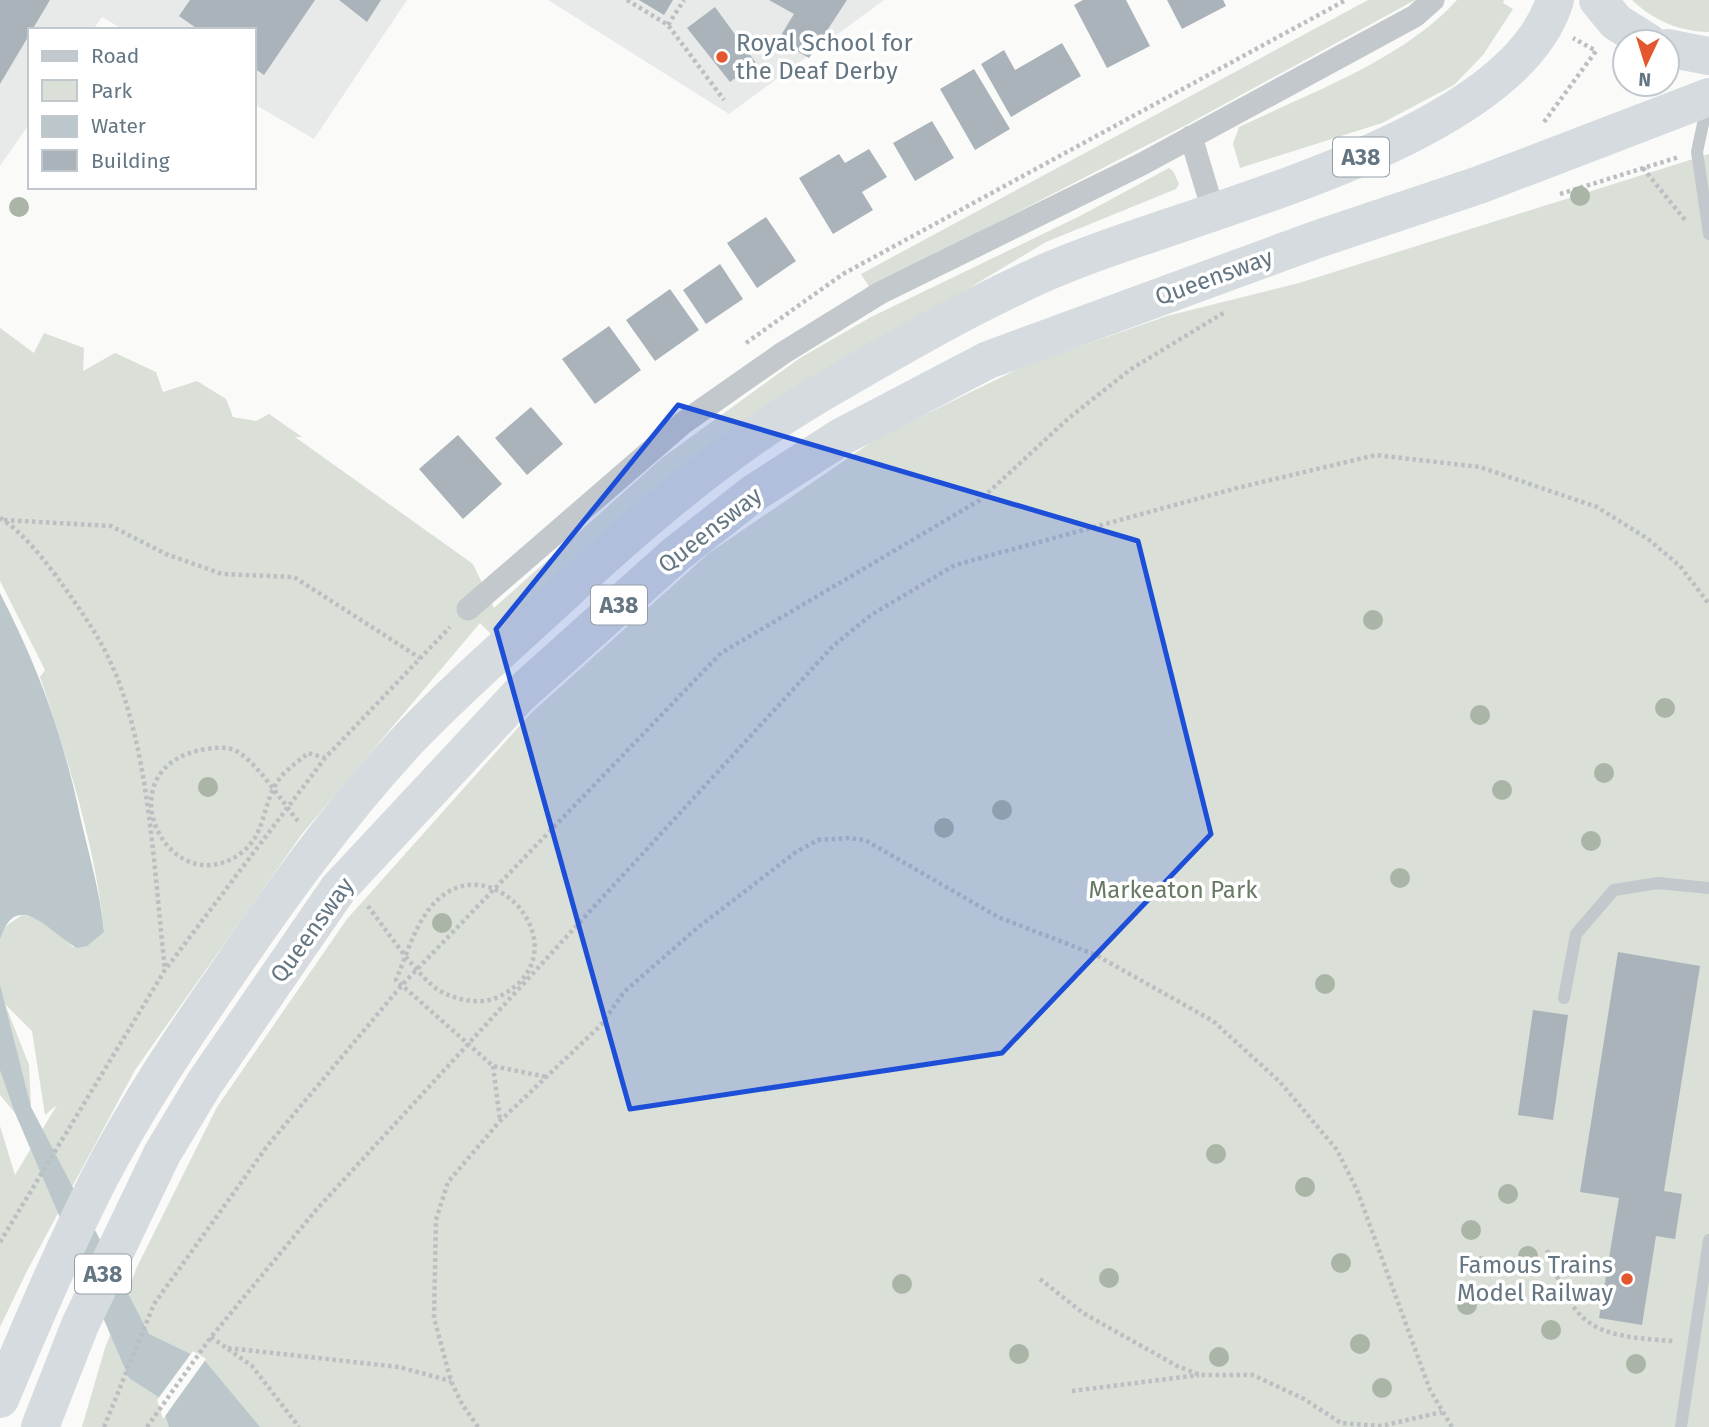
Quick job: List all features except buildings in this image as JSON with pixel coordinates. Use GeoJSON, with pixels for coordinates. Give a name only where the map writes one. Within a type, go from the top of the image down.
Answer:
{"type":"FeatureCollection","features":[{"type":"Feature","properties":{"kind":"highway"},"geometry":{"type":"LineString","coordinates":[[1598,0],[1616,22],[1626,28]]}},
{"type":"Feature","properties":{"kind":"highway","name":"Queensway"},"geometry":{"type":"LineString","coordinates":[[0,1399],[55,1269],[101,1176],[156,1077],[303,862],[405,743],[630,531],[724,457],[815,396],[1042,273],[1338,167],[1459,108],[1506,74],[1535,41],[1551,11]]}},
{"type":"Feature","properties":{"kind":"highway"},"geometry":{"type":"LineString","coordinates":[[1681,51],[1709,56]]}},
{"type":"Feature","properties":{"kind":"highway","name":"Queensway"},"geometry":{"type":"LineString","coordinates":[[40,1425],[80,1325],[126,1223],[204,1084],[338,889],[520,694],[675,555],[754,494],[841,437],[988,360],[1554,156],[1709,97]]}},
{"type":"Feature","properties":{"kind":"street"},"geometry":{"type":"LineString","coordinates":[[468,609],[683,423],[783,353],[880,293],[1191,137],[1415,16],[1433,0]]}},
{"type":"Feature","properties":{"kind":"street"},"geometry":{"type":"LineString","coordinates":[[1191,137],[1213,210]]}},
{"type":"Feature","properties":{"kind":"lane"},"geometry":{"type":"LineString","coordinates":[[1709,97],[1697,152],[1709,234]]}},
{"type":"Feature","properties":{"kind":"lane"},"geometry":{"type":"LineString","coordinates":[[1564,998],[1576,934],[1614,890],[1658,883],[1709,888]]}},
{"type":"Feature","properties":{"kind":"lane"},"geometry":{"type":"LineString","coordinates":[[1681,1427],[1709,1240]]}},
{"type":"Feature","properties":{"kind":"path"},"geometry":{"type":"LineString","coordinates":[[626,0],[668,25],[724,100]]}},
{"type":"Feature","properties":{"kind":"path"},"geometry":{"type":"LineString","coordinates":[[668,25],[684,0]]}},
{"type":"Feature","properties":{"kind":"path"},"geometry":{"type":"LineString","coordinates":[[1551,11],[1596,51],[1543,124],[1566,192]]}},
{"type":"Feature","properties":{"kind":"path"},"geometry":{"type":"LineString","coordinates":[[1553,196],[1697,152]]}},
{"type":"Feature","properties":{"kind":"path"},"geometry":{"type":"LineString","coordinates":[[1643,168],[1692,229]]}},
{"type":"Feature","properties":{"kind":"path"},"geometry":{"type":"LineString","coordinates":[[104,1427],[154,1304],[268,1145],[402,985],[721,653],[980,500],[1070,417],[1131,369],[1229,310]]}},
{"type":"Feature","properties":{"kind":"path"},"geometry":{"type":"LineString","coordinates":[[147,1427],[211,1337],[316,1210],[833,646],[871,615],[955,565],[1237,488],[1376,455],[1480,467],[1597,507],[1656,546],[1680,566],[1709,604]]}},
{"type":"Feature","properties":{"kind":"path"},"geometry":{"type":"LineString","coordinates":[[2,519],[111,526],[166,554],[220,574],[294,577],[420,658]]}},
{"type":"Feature","properties":{"kind":"path"},"geometry":{"type":"LineString","coordinates":[[2,519],[50,568],[85,616],[110,662],[128,713],[139,761],[165,970]]}},
{"type":"Feature","properties":{"kind":"path"},"geometry":{"type":"LineString","coordinates":[[0,1242],[165,970],[325,758],[468,609]]}},
{"type":"Feature","properties":{"kind":"path"},"geometry":{"type":"LineString","coordinates":[[268,806],[279,779],[308,753],[325,758]]}},
{"type":"Feature","properties":{"kind":"path"},"geometry":{"type":"LineString","coordinates":[[478,1427],[462,1404],[451,1381],[434,1318],[436,1220],[448,1182],[500,1121],[601,1025],[624,992],[696,929],[796,852],[818,840],[849,838],[865,840],[998,917],[1096,955],[1213,1021],[1280,1082],[1337,1150],[1357,1189],[1430,1390],[1452,1427]]}},
{"type":"Feature","properties":{"kind":"path"},"geometry":{"type":"LineString","coordinates":[[431,906],[419,925],[397,980],[493,1066],[547,1077]]}},
{"type":"Feature","properties":{"kind":"path"},"geometry":{"type":"LineString","coordinates":[[493,1066],[500,1121]]}},
{"type":"Feature","properties":{"kind":"path"},"geometry":{"type":"LineString","coordinates":[[1547,1250],[1565,1299],[1577,1315],[1592,1327],[1646,1339],[1693,1343]]}},
{"type":"Feature","properties":{"kind":"path"},"geometry":{"type":"LineString","coordinates":[[1040,1279],[1083,1313],[1177,1366],[1199,1375]]}},
{"type":"Feature","properties":{"kind":"path"},"geometry":{"type":"LineString","coordinates":[[211,1337],[251,1366],[299,1427]]}},
{"type":"Feature","properties":{"kind":"path"},"geometry":{"type":"LineString","coordinates":[[228,1348],[399,1367],[451,1381]]}},
{"type":"Feature","properties":{"kind":"path"},"geometry":{"type":"LineString","coordinates":[[1073,1391],[1199,1375],[1253,1375],[1304,1399],[1341,1423],[1381,1426],[1442,1412]]}},
{"type":"Feature","properties":{"kind":"highlighted area"},"geometry":{"type":"Polygon","coordinates":[[[678,405],[1138,541],[1211,834],[1002,1053],[630,1109],[496,629],[678,405]]]}},
{"type":"Feature","properties":{"kind":"shaded area"},"geometry":{"type":"Polygon","coordinates":[[[0,0],[407,0],[314,139],[256,105],[256,28],[121,28],[102,17],[94,28],[28,28],[28,126],[0,166],[0,0]]]}},
{"type":"Feature","properties":{"kind":"shaded area","name":"Royal School for the Deaf Derby"},"geometry":{"type":"Polygon","coordinates":[[[548,0],[884,0],[729,114],[548,0]]]}},
{"type":"Feature","properties":{"kind":"green space"},"geometry":{"type":"Polygon","coordinates":[[[1368,0],[1415,0],[1188,124],[870,288],[861,274],[1368,0]]]}},
{"type":"Feature","properties":{"kind":"green space"},"geometry":{"type":"Polygon","coordinates":[[[1457,0],[1504,0],[1503,3],[1513,9],[1483,55],[1454,85],[1382,123],[1240,168],[1233,144],[1239,127],[1355,73],[1383,57],[1411,40],[1457,0]]]}},
{"type":"Feature","properties":{"kind":"green space"},"geometry":{"type":"Polygon","coordinates":[[[1632,0],[1709,0],[1709,32],[1688,30],[1667,23],[1632,0]]]}},
{"type":"Feature","properties":{"kind":"green space","name":"Markeaton Park"},"geometry":{"type":"Polygon","coordinates":[[[1709,154],[1709,1427],[82,1427],[105,1348],[137,1267],[217,1107],[347,919],[531,713],[709,553],[879,437],[1024,366],[1167,316],[1299,283],[1709,154]]]}},
{"type":"Feature","properties":{"kind":"green space"},"geometry":{"type":"Polygon","coordinates":[[[1169,168],[1179,184],[1176,189],[1046,242],[909,324],[493,636],[480,623],[302,834],[135,1070],[27,1271],[0,1327],[0,1126],[15,1175],[57,1105],[45,1115],[32,1031],[5,1004],[29,1065],[31,1107],[15,1113],[0,1095],[0,940],[3,928],[22,915],[40,919],[73,947],[104,931],[87,834],[40,677],[45,670],[0,581],[0,328],[34,353],[44,333],[84,348],[83,371],[115,353],[156,372],[163,392],[197,381],[226,399],[233,417],[256,421],[269,414],[302,437],[295,437],[473,564],[494,608],[662,458],[800,358],[871,317],[1080,216],[1169,168]]]}},
{"type":"Feature","properties":{"kind":"water"},"geometry":{"type":"Polygon","coordinates":[[[0,593],[48,702],[66,757],[97,888],[104,932],[87,946],[77,948],[36,919],[25,915],[15,916],[7,924],[0,940],[0,593]]]}},
{"type":"Feature","properties":{"kind":"water"},"geometry":{"type":"Polygon","coordinates":[[[0,985],[31,1107],[149,1334],[205,1361],[260,1427],[169,1427],[160,1398],[129,1378],[15,1113],[0,1070],[0,985]]]}},
{"type":"Feature","properties":{"kind":"pier"},"geometry":{"type":"Polygon","coordinates":[[[193,1351],[206,1359],[163,1419],[157,1400],[193,1351]]]}},
{"type":"Feature","properties":{"kind":"place","name":"Royal School for the Deaf Derby"},"geometry":{"type":"Point","coordinates":[722,57]}},
{"type":"Feature","properties":{"kind":"place","name":"Famous Trains Model Railway"},"geometry":{"type":"Point","coordinates":[1627,1279]}}]}
